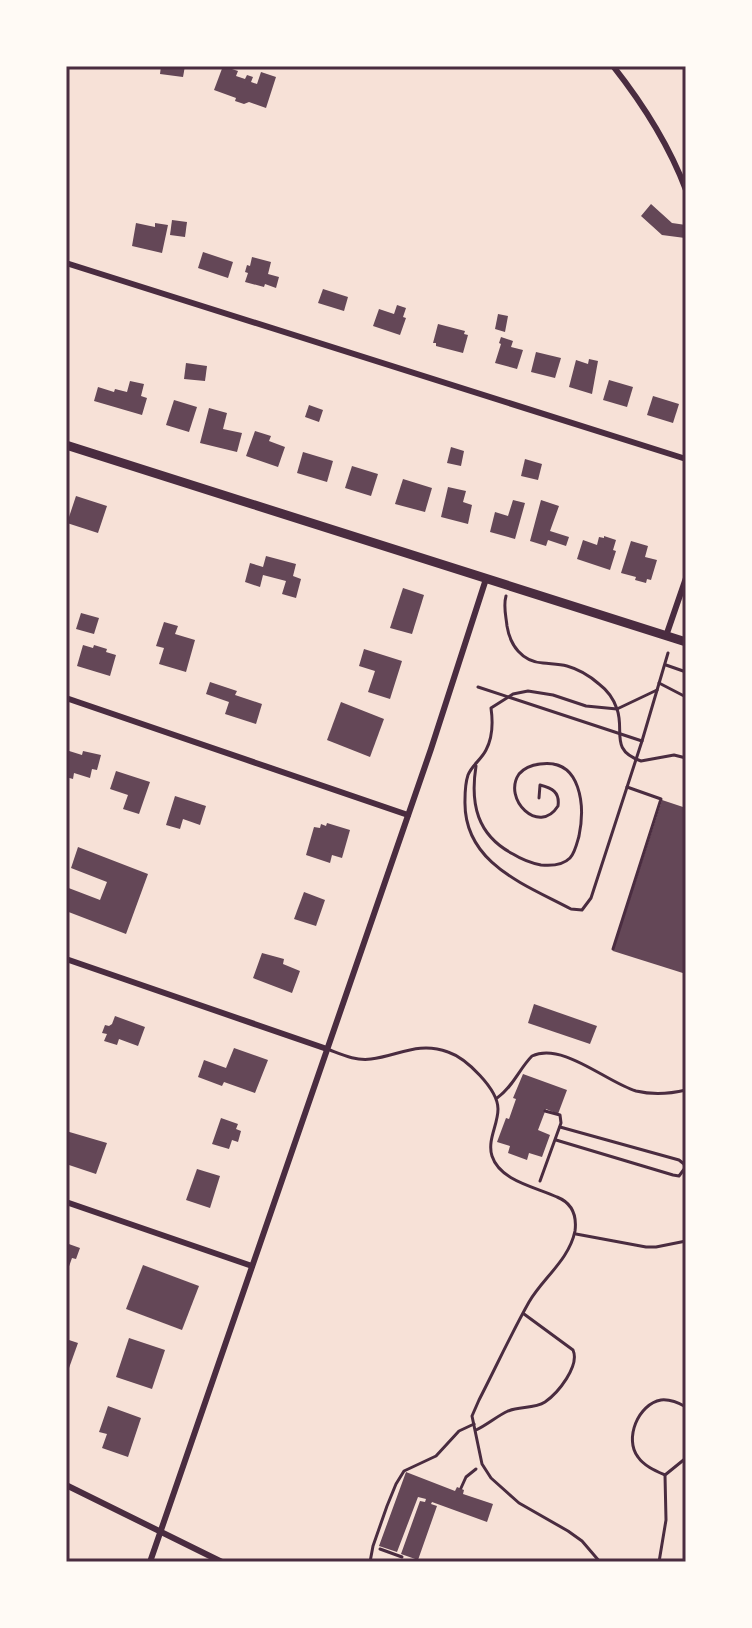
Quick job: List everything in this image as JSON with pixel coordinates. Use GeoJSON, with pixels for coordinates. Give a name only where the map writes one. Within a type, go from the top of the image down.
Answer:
{"type":"FeatureCollection","features":[{"type":"Feature","properties":{"kind":"main road"},"geometry":{"type":"LineString","coordinates":[[66,445],[686,642]]}},
{"type":"Feature","properties":{"kind":"street"},"geometry":{"type":"LineString","coordinates":[[613,66],[661,135],[686,190]]}},
{"type":"Feature","properties":{"kind":"street"},"geometry":{"type":"LineString","coordinates":[[66,263],[686,459]]}},
{"type":"Feature","properties":{"kind":"street"},"geometry":{"type":"LineString","coordinates":[[666,636],[686,578]]}},
{"type":"Feature","properties":{"kind":"street"},"geometry":{"type":"LineString","coordinates":[[150,1562],[408,815],[486,579]]}},
{"type":"Feature","properties":{"kind":"street"},"geometry":{"type":"LineString","coordinates":[[66,698],[408,815]]}},
{"type":"Feature","properties":{"kind":"street"},"geometry":{"type":"LineString","coordinates":[[66,959],[327,1049]]}},
{"type":"Feature","properties":{"kind":"street"},"geometry":{"type":"LineString","coordinates":[[66,1202],[252,1266]]}},
{"type":"Feature","properties":{"kind":"street"},"geometry":{"type":"LineString","coordinates":[[66,1485],[222,1562]]}},
{"type":"Feature","properties":{"kind":"lane"},"geometry":{"type":"LineString","coordinates":[[327,1049],[351,1058],[370,1060],[421,1048],[446,1051],[468,1064],[497,1098],[497,1121],[491,1149],[498,1168],[560,1198],[572,1208],[575,1215],[574,1234],[567,1252],[535,1293],[472,1416],[482,1464],[491,1478],[534,1513],[582,1541],[600,1562]]}},
{"type":"Feature","properties":{"kind":"lane"},"geometry":{"type":"LineString","coordinates":[[497,1098],[513,1083],[532,1056],[546,1052],[564,1056],[638,1091],[658,1094],[686,1090]]}},
{"type":"Feature","properties":{"kind":"lane"},"geometry":{"type":"LineString","coordinates":[[574,1234],[646,1247],[686,1241]]}},
{"type":"Feature","properties":{"kind":"lane"},"geometry":{"type":"LineString","coordinates":[[475,1431],[514,1409],[545,1402],[575,1363],[573,1350],[566,1343],[524,1314]]}},
{"type":"Feature","properties":{"kind":"lane"},"geometry":{"type":"LineString","coordinates":[[665,1475],[638,1458],[633,1432],[640,1416],[653,1403],[668,1400],[686,1407]]}},
{"type":"Feature","properties":{"kind":"lane"},"geometry":{"type":"LineString","coordinates":[[370,1562],[396,1484],[404,1471],[436,1456],[459,1431],[474,1424]]}},
{"type":"Feature","properties":{"kind":"lane"},"geometry":{"type":"LineString","coordinates":[[665,1475],[686,1458]]}},
{"type":"Feature","properties":{"kind":"lane"},"geometry":{"type":"LineString","coordinates":[[659,1562],[666,1520],[665,1475]]}},
{"type":"Feature","properties":{"kind":"path"},"geometry":{"type":"LineString","coordinates":[[508,586],[504,604],[510,639],[522,655],[533,661],[568,666],[591,678],[606,691],[617,709],[619,740],[636,760],[647,761],[674,755],[686,758]]}},
{"type":"Feature","properties":{"kind":"path"},"geometry":{"type":"LineString","coordinates":[[657,690],[617,709],[586,706],[559,696],[535,692],[517,693],[491,708],[494,726],[486,750],[469,773],[464,814],[474,843],[489,860],[505,873],[571,909],[582,910],[591,898],[666,665],[668,653]]}},
{"type":"Feature","properties":{"kind":"path"},"geometry":{"type":"LineString","coordinates":[[666,665],[686,672]]}},
{"type":"Feature","properties":{"kind":"path"},"geometry":{"type":"LineString","coordinates":[[659,683],[686,697]]}},
{"type":"Feature","properties":{"kind":"path"},"geometry":{"type":"LineString","coordinates":[[478,687],[642,741]]}},
{"type":"Feature","properties":{"kind":"path"},"geometry":{"type":"LineString","coordinates":[[476,763],[473,788],[476,809],[488,835],[500,847],[538,864],[553,865],[566,861],[574,852],[581,826],[578,784],[571,773],[562,768],[546,763],[533,765],[521,772],[516,781],[516,793],[525,812],[538,817],[555,811],[557,794],[552,788],[540,785],[539,798]]}},
{"type":"Feature","properties":{"kind":"path"},"geometry":{"type":"LineString","coordinates":[[613,949],[661,799],[627,787]]}},
{"type":"Feature","properties":{"kind":"path"},"geometry":{"type":"LineString","coordinates":[[537,1189],[562,1119],[560,1115],[545,1111]]}},
{"type":"Feature","properties":{"kind":"path"},"geometry":{"type":"LineString","coordinates":[[556,1140],[673,1175],[679,1176],[685,1168],[679,1160],[560,1127]]}},
{"type":"Feature","properties":{"kind":"path"},"geometry":{"type":"LineString","coordinates":[[461,1488],[470,1473],[482,1464]]}},
{"type":"Feature","properties":{"kind":"path"},"geometry":{"type":"LineString","coordinates":[[373,1546],[402,1557]]}},
{"type":"Feature","properties":{"kind":"building"},"geometry":{"type":"Polygon","coordinates":[[[161,66],[185,66],[183,77],[160,74],[161,66]]]}},
{"type":"Feature","properties":{"kind":"building"},"geometry":{"type":"Polygon","coordinates":[[[223,66],[238,71],[236,76],[245,79],[247,75],[253,77],[251,82],[257,84],[261,72],[276,77],[266,108],[235,101],[236,98],[214,90],[223,66]]]}},
{"type":"Feature","properties":{"kind":"building"},"geometry":{"type":"Polygon","coordinates":[[[651,204],[672,223],[686,225],[685,238],[662,235],[641,216],[651,204]]]}},
{"type":"Feature","properties":{"kind":"building"},"geometry":{"type":"Polygon","coordinates":[[[172,220],[187,222],[185,237],[170,235],[172,220]]]}},
{"type":"Feature","properties":{"kind":"building"},"geometry":{"type":"Polygon","coordinates":[[[136,223],[155,227],[155,223],[168,225],[162,253],[132,246],[136,223]]]}},
{"type":"Feature","properties":{"kind":"building"},"geometry":{"type":"Polygon","coordinates":[[[203,252],[233,262],[228,278],[198,268],[203,252]]]}},
{"type":"Feature","properties":{"kind":"building"},"geometry":{"type":"Polygon","coordinates":[[[252,257],[271,262],[268,274],[279,277],[276,288],[245,282],[248,273],[245,272],[252,257]]]}},
{"type":"Feature","properties":{"kind":"building"},"geometry":{"type":"Polygon","coordinates":[[[323,289],[348,297],[344,311],[318,303],[323,289]]]}},
{"type":"Feature","properties":{"kind":"building"},"geometry":{"type":"Polygon","coordinates":[[[397,305],[406,308],[400,335],[373,326],[379,309],[394,314],[397,305]]]}},
{"type":"Feature","properties":{"kind":"building"},"geometry":{"type":"Polygon","coordinates":[[[498,314],[508,316],[505,332],[495,329],[498,314]]]}},
{"type":"Feature","properties":{"kind":"building"},"geometry":{"type":"Polygon","coordinates":[[[438,324],[465,331],[464,334],[468,335],[463,353],[433,343],[438,324]]]}},
{"type":"Feature","properties":{"kind":"building"},"geometry":{"type":"Polygon","coordinates":[[[501,337],[513,341],[511,347],[523,350],[517,369],[495,363],[501,337]]]}},
{"type":"Feature","properties":{"kind":"building"},"geometry":{"type":"Polygon","coordinates":[[[536,352],[561,358],[555,378],[531,372],[536,352]]]}},
{"type":"Feature","properties":{"kind":"building"},"geometry":{"type":"Polygon","coordinates":[[[589,359],[598,361],[592,394],[569,387],[576,360],[588,364],[589,359]]]}},
{"type":"Feature","properties":{"kind":"building"},"geometry":{"type":"Polygon","coordinates":[[[186,363],[207,366],[205,381],[184,379],[186,363]]]}},
{"type":"Feature","properties":{"kind":"building"},"geometry":{"type":"Polygon","coordinates":[[[609,380],[633,387],[627,407],[603,400],[609,380]]]}},
{"type":"Feature","properties":{"kind":"building"},"geometry":{"type":"Polygon","coordinates":[[[130,381],[144,384],[141,396],[147,398],[142,415],[94,401],[98,387],[127,392],[130,381]]]}},
{"type":"Feature","properties":{"kind":"building"},"geometry":{"type":"Polygon","coordinates":[[[653,396],[679,404],[673,423],[647,415],[653,396]]]}},
{"type":"Feature","properties":{"kind":"building"},"geometry":{"type":"Polygon","coordinates":[[[174,400],[197,407],[189,432],[166,425],[174,400]]]}},
{"type":"Feature","properties":{"kind":"building"},"geometry":{"type":"Polygon","coordinates":[[[309,405],[323,410],[319,422],[305,417],[309,405]]]}},
{"type":"Feature","properties":{"kind":"building"},"geometry":{"type":"Polygon","coordinates":[[[209,408],[227,413],[223,429],[242,433],[237,452],[200,443],[209,408]]]}},
{"type":"Feature","properties":{"kind":"building"},"geometry":{"type":"Polygon","coordinates":[[[255,431],[271,436],[269,441],[285,447],[278,467],[246,456],[255,431]]]}},
{"type":"Feature","properties":{"kind":"building"},"geometry":{"type":"Polygon","coordinates":[[[451,447],[464,451],[461,466],[447,463],[451,447]]]}},
{"type":"Feature","properties":{"kind":"building"},"geometry":{"type":"Polygon","coordinates":[[[303,452],[333,461],[327,482],[297,473],[303,452]]]}},
{"type":"Feature","properties":{"kind":"building"},"geometry":{"type":"Polygon","coordinates":[[[525,459],[542,464],[538,480],[521,476],[525,459]]]}},
{"type":"Feature","properties":{"kind":"building"},"geometry":{"type":"Polygon","coordinates":[[[352,466],[378,474],[371,496],[345,488],[352,466]]]}},
{"type":"Feature","properties":{"kind":"building"},"geometry":{"type":"Polygon","coordinates":[[[403,479],[432,488],[425,512],[395,504],[403,479]]]}},
{"type":"Feature","properties":{"kind":"building"},"geometry":{"type":"Polygon","coordinates":[[[448,487],[466,491],[463,502],[472,505],[468,524],[441,517],[448,487]]]}},
{"type":"Feature","properties":{"kind":"building"},"geometry":{"type":"Polygon","coordinates":[[[76,496],[107,506],[98,533],[67,523],[76,496]]]}},
{"type":"Feature","properties":{"kind":"building"},"geometry":{"type":"Polygon","coordinates":[[[513,500],[525,503],[515,539],[490,532],[495,512],[508,516],[513,500]]]}},
{"type":"Feature","properties":{"kind":"building"},"geometry":{"type":"Polygon","coordinates":[[[541,500],[559,506],[550,531],[569,537],[566,546],[548,540],[546,546],[530,541],[541,500]]]}},
{"type":"Feature","properties":{"kind":"building"},"geometry":{"type":"Polygon","coordinates":[[[599,537],[616,540],[610,570],[577,559],[583,540],[597,545],[599,537]]]}},
{"type":"Feature","properties":{"kind":"building"},"geometry":{"type":"Polygon","coordinates":[[[631,541],[648,546],[645,557],[657,560],[651,580],[647,579],[646,583],[621,573],[631,541]]]}},
{"type":"Feature","properties":{"kind":"building"},"geometry":{"type":"Polygon","coordinates":[[[266,556],[296,564],[293,576],[301,579],[296,598],[282,594],[286,581],[263,575],[260,587],[245,582],[250,563],[263,567],[266,556]]]}},
{"type":"Feature","properties":{"kind":"building"},"geometry":{"type":"Polygon","coordinates":[[[403,588],[424,595],[412,634],[390,628],[403,588]]]}},
{"type":"Feature","properties":{"kind":"building"},"geometry":{"type":"Polygon","coordinates":[[[81,613],[99,618],[94,634],[76,629],[81,613]]]}},
{"type":"Feature","properties":{"kind":"building"},"geometry":{"type":"Polygon","coordinates":[[[164,622],[178,626],[175,634],[195,640],[186,672],[159,664],[164,648],[156,646],[164,622]]]}},
{"type":"Feature","properties":{"kind":"building"},"geometry":{"type":"Polygon","coordinates":[[[83,645],[93,648],[94,645],[116,655],[110,676],[77,666],[83,645]]]}},
{"type":"Feature","properties":{"kind":"building"},"geometry":{"type":"Polygon","coordinates":[[[364,649],[402,661],[390,699],[368,692],[375,671],[359,666],[364,649]]]}},
{"type":"Feature","properties":{"kind":"building"},"geometry":{"type":"Polygon","coordinates":[[[210,682],[262,704],[256,724],[225,714],[229,702],[206,694],[210,682]]]}},
{"type":"Feature","properties":{"kind":"building"},"geometry":{"type":"Polygon","coordinates":[[[341,702],[384,719],[370,757],[327,740],[341,702]]]}},
{"type":"Feature","properties":{"kind":"building"},"geometry":{"type":"Polygon","coordinates":[[[66,750],[82,755],[83,751],[101,755],[97,770],[92,769],[90,778],[74,773],[73,779],[66,777],[66,750]]]}},
{"type":"Feature","properties":{"kind":"building"},"geometry":{"type":"Polygon","coordinates":[[[116,771],[150,782],[139,814],[123,809],[128,795],[110,789],[116,771]]]}},
{"type":"Feature","properties":{"kind":"building"},"geometry":{"type":"Polygon","coordinates":[[[175,796],[206,806],[200,825],[183,819],[180,829],[166,825],[175,796]]]}},
{"type":"Feature","properties":{"kind":"building"},"geometry":{"type":"Polygon","coordinates":[[[662,800],[686,808],[686,974],[613,951],[662,800]]]}},
{"type":"Feature","properties":{"kind":"building"},"geometry":{"type":"Polygon","coordinates":[[[327,823],[350,830],[342,858],[332,855],[330,863],[306,855],[314,827],[320,828],[321,824],[326,826],[327,823]]]}},
{"type":"Feature","properties":{"kind":"building"},"geometry":{"type":"Polygon","coordinates":[[[78,847],[148,874],[126,934],[66,911],[66,887],[100,900],[107,882],[71,868],[78,847]]]}},
{"type":"Feature","properties":{"kind":"building"},"geometry":{"type":"Polygon","coordinates":[[[304,892],[325,900],[316,926],[294,919],[304,892]]]}},
{"type":"Feature","properties":{"kind":"building"},"geometry":{"type":"Polygon","coordinates":[[[262,953],[284,959],[283,964],[300,971],[292,993],[253,978],[262,953]]]}},
{"type":"Feature","properties":{"kind":"building"},"geometry":{"type":"Polygon","coordinates":[[[534,1004],[597,1026],[590,1044],[528,1023],[534,1004]]]}},
{"type":"Feature","properties":{"kind":"building"},"geometry":{"type":"Polygon","coordinates":[[[115,1016],[145,1027],[138,1046],[119,1039],[117,1045],[104,1041],[107,1034],[102,1033],[105,1025],[112,1024],[115,1016]]]}},
{"type":"Feature","properties":{"kind":"building"},"geometry":{"type":"Polygon","coordinates":[[[234,1048],[268,1060],[255,1093],[198,1077],[204,1060],[226,1068],[234,1048]]]}},
{"type":"Feature","properties":{"kind":"building"},"geometry":{"type":"Polygon","coordinates":[[[523,1074],[567,1090],[558,1114],[546,1109],[538,1130],[550,1135],[542,1157],[529,1153],[527,1160],[508,1153],[510,1146],[497,1142],[506,1118],[509,1119],[516,1099],[513,1098],[523,1074]]]}},
{"type":"Feature","properties":{"kind":"building"},"geometry":{"type":"Polygon","coordinates":[[[221,1118],[238,1124],[236,1129],[241,1131],[238,1142],[232,1140],[229,1149],[212,1144],[221,1118]]]}},
{"type":"Feature","properties":{"kind":"building"},"geometry":{"type":"Polygon","coordinates":[[[66,1131],[107,1143],[96,1174],[66,1164],[69,1143],[66,1142],[66,1131]]]}},
{"type":"Feature","properties":{"kind":"building"},"geometry":{"type":"Polygon","coordinates":[[[197,1169],[220,1176],[210,1208],[186,1200],[197,1169]]]}},
{"type":"Feature","properties":{"kind":"building"},"geometry":{"type":"Polygon","coordinates":[[[66,1243],[80,1248],[76,1259],[72,1258],[66,1275],[66,1243]]]}},
{"type":"Feature","properties":{"kind":"building"},"geometry":{"type":"Polygon","coordinates":[[[143,1265],[199,1286],[182,1330],[126,1309],[143,1265]]]}},
{"type":"Feature","properties":{"kind":"building"},"geometry":{"type":"Polygon","coordinates":[[[129,1338],[165,1350],[152,1389],[116,1377],[129,1338]]]}},
{"type":"Feature","properties":{"kind":"building"},"geometry":{"type":"Polygon","coordinates":[[[66,1339],[78,1343],[69,1368],[66,1367],[66,1339]]]}},
{"type":"Feature","properties":{"kind":"building"},"geometry":{"type":"Polygon","coordinates":[[[108,1406],[141,1418],[128,1457],[102,1448],[107,1434],[99,1432],[108,1406]]]}},
{"type":"Feature","properties":{"kind":"building"},"geometry":{"type":"Polygon","coordinates":[[[406,1472],[455,1491],[457,1487],[464,1490],[463,1494],[493,1504],[487,1522],[432,1502],[437,1506],[418,1560],[401,1554],[420,1501],[425,1502],[426,1499],[418,1497],[397,1552],[379,1546],[406,1472]]]}}]}
